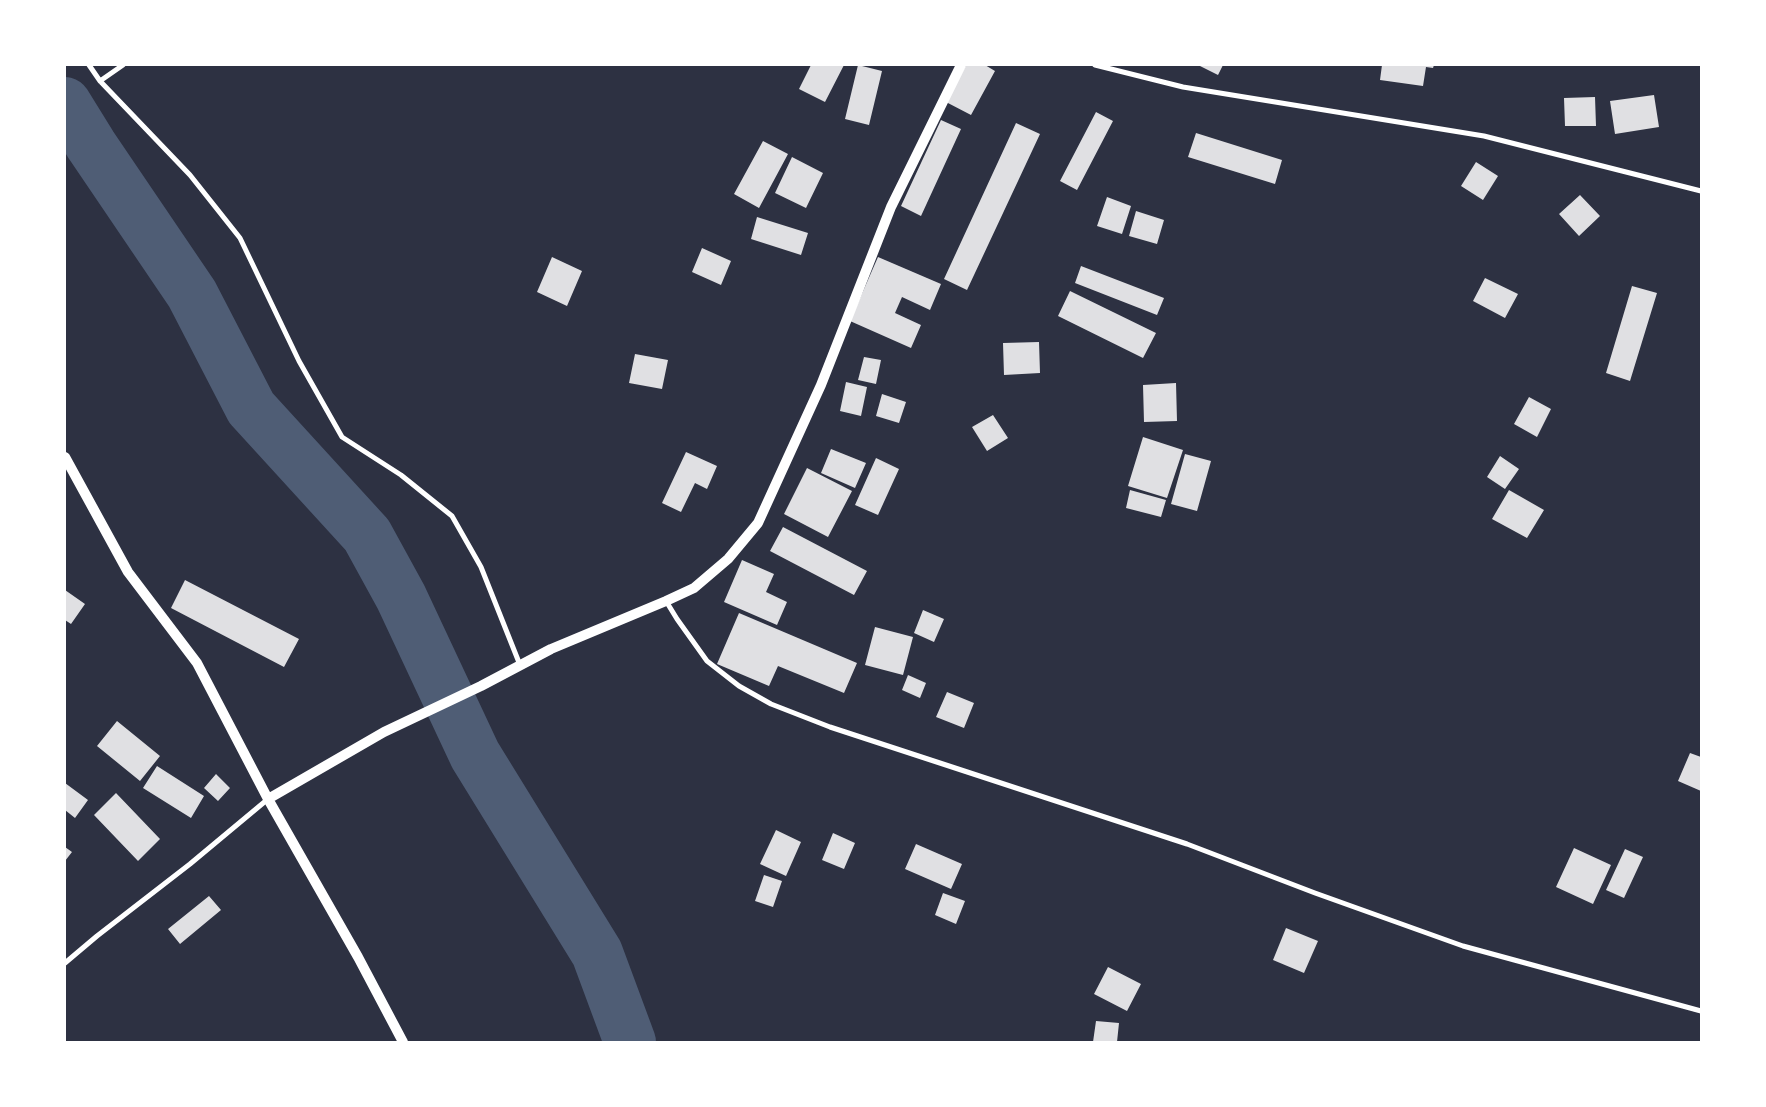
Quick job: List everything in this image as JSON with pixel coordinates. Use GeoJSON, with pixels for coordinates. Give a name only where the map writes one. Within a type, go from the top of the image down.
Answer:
{"type":"FeatureCollection","features":[{"type":"Feature","properties":{"kind":"main road"},"geometry":{"type":"LineString","coordinates":[[268,799],[384,732],[482,686],[552,649],[666,602],[694,588],[728,559],[758,523],[821,385],[891,207],[961,65]]}},
{"type":"Feature","properties":{"kind":"main road"},"geometry":{"type":"LineString","coordinates":[[65,457],[128,572],[197,663],[268,799],[403,1042]]}},
{"type":"Feature","properties":{"kind":"street"},"geometry":{"type":"LineString","coordinates":[[89,65],[100,82],[190,175],[240,238],[299,360],[342,437],[401,475],[452,516],[481,567],[520,666]]}},
{"type":"Feature","properties":{"kind":"street"},"geometry":{"type":"LineString","coordinates":[[100,82],[123,65]]}},
{"type":"Feature","properties":{"kind":"street"},"geometry":{"type":"LineString","coordinates":[[1095,65],[1183,87],[1484,136],[1701,191]]}},
{"type":"Feature","properties":{"kind":"street"},"geometry":{"type":"LineString","coordinates":[[666,602],[707,660],[739,686],[771,704],[830,727],[1188,844],[1463,946],[1701,1010]]}},
{"type":"Feature","properties":{"kind":"street"},"geometry":{"type":"LineString","coordinates":[[65,963],[190,864],[268,799]]}},
{"type":"Feature","properties":{"kind":"building"},"geometry":{"type":"Polygon","coordinates":[[[811,65],[844,65],[825,102],[799,89],[811,65]]]}},
{"type":"Feature","properties":{"kind":"building"},"geometry":{"type":"Polygon","coordinates":[[[858,65],[882,71],[869,125],[845,119],[858,65]]]}},
{"type":"Feature","properties":{"kind":"building"},"geometry":{"type":"Polygon","coordinates":[[[966,65],[985,65],[995,71],[971,115],[946,102],[966,65]]]}},
{"type":"Feature","properties":{"kind":"building"},"geometry":{"type":"Polygon","coordinates":[[[1198,65],[1223,65],[1218,75],[1198,65]]]}},
{"type":"Feature","properties":{"kind":"building"},"geometry":{"type":"Polygon","coordinates":[[[1382,65],[1434,65],[1433,68],[1426,67],[1423,86],[1380,80],[1382,65]]]}},
{"type":"Feature","properties":{"kind":"building"},"geometry":{"type":"Polygon","coordinates":[[[1654,95],[1659,127],[1615,134],[1610,101],[1654,95]]]}},
{"type":"Feature","properties":{"kind":"building"},"geometry":{"type":"Polygon","coordinates":[[[1595,97],[1596,126],[1565,126],[1564,98],[1595,97]]]}},
{"type":"Feature","properties":{"kind":"building"},"geometry":{"type":"Polygon","coordinates":[[[1096,112],[1113,121],[1077,190],[1060,181],[1096,112]]]}},
{"type":"Feature","properties":{"kind":"building"},"geometry":{"type":"Polygon","coordinates":[[[941,120],[961,129],[921,216],[901,206],[941,120]]]}},
{"type":"Feature","properties":{"kind":"building"},"geometry":{"type":"Polygon","coordinates":[[[1016,123],[1040,134],[967,290],[944,279],[1016,123]]]}},
{"type":"Feature","properties":{"kind":"building"},"geometry":{"type":"Polygon","coordinates":[[[1196,133],[1282,160],[1275,184],[1188,157],[1196,133]]]}},
{"type":"Feature","properties":{"kind":"building"},"geometry":{"type":"Polygon","coordinates":[[[763,141],[788,154],[759,208],[734,194],[763,141]]]}},
{"type":"Feature","properties":{"kind":"building"},"geometry":{"type":"Polygon","coordinates":[[[792,157],[823,173],[806,208],[775,193],[792,157]]]}},
{"type":"Feature","properties":{"kind":"building"},"geometry":{"type":"Polygon","coordinates":[[[1476,162],[1498,176],[1483,200],[1461,186],[1476,162]]]}},
{"type":"Feature","properties":{"kind":"building"},"geometry":{"type":"Polygon","coordinates":[[[1580,195],[1600,216],[1579,236],[1559,214],[1580,195]]]}},
{"type":"Feature","properties":{"kind":"building"},"geometry":{"type":"Polygon","coordinates":[[[1107,197],[1131,206],[1122,234],[1097,226],[1107,197]]]}},
{"type":"Feature","properties":{"kind":"building"},"geometry":{"type":"Polygon","coordinates":[[[1136,211],[1164,220],[1157,244],[1129,236],[1136,211]]]}},
{"type":"Feature","properties":{"kind":"building"},"geometry":{"type":"Polygon","coordinates":[[[757,217],[808,233],[801,255],[751,239],[757,217]]]}},
{"type":"Feature","properties":{"kind":"building"},"geometry":{"type":"Polygon","coordinates":[[[702,248],[731,261],[721,285],[692,272],[702,248]]]}},
{"type":"Feature","properties":{"kind":"building"},"geometry":{"type":"Polygon","coordinates":[[[552,257],[582,271],[567,306],[537,292],[552,257]]]}},
{"type":"Feature","properties":{"kind":"building"},"geometry":{"type":"Polygon","coordinates":[[[878,257],[941,284],[930,310],[902,297],[895,313],[921,325],[911,348],[850,321],[878,257]]]}},
{"type":"Feature","properties":{"kind":"building"},"geometry":{"type":"Polygon","coordinates":[[[1081,266],[1164,298],[1157,315],[1075,283],[1081,266]]]}},
{"type":"Feature","properties":{"kind":"building"},"geometry":{"type":"Polygon","coordinates":[[[1485,278],[1518,294],[1505,318],[1473,301],[1485,278]]]}},
{"type":"Feature","properties":{"kind":"building"},"geometry":{"type":"Polygon","coordinates":[[[1632,286],[1657,293],[1630,381],[1606,373],[1632,286]]]}},
{"type":"Feature","properties":{"kind":"building"},"geometry":{"type":"Polygon","coordinates":[[[1070,291],[1156,333],[1143,358],[1058,316],[1070,291]]]}},
{"type":"Feature","properties":{"kind":"building"},"geometry":{"type":"Polygon","coordinates":[[[1039,342],[1040,373],[1004,375],[1003,343],[1039,342]]]}},
{"type":"Feature","properties":{"kind":"building"},"geometry":{"type":"Polygon","coordinates":[[[635,354],[668,360],[662,389],[629,383],[635,354]]]}},
{"type":"Feature","properties":{"kind":"building"},"geometry":{"type":"Polygon","coordinates":[[[864,357],[881,360],[876,384],[858,380],[864,357]]]}},
{"type":"Feature","properties":{"kind":"building"},"geometry":{"type":"Polygon","coordinates":[[[846,382],[867,387],[861,416],[840,411],[846,382]]]}},
{"type":"Feature","properties":{"kind":"building"},"geometry":{"type":"Polygon","coordinates":[[[1176,383],[1177,421],[1144,422],[1143,385],[1176,383]]]}},
{"type":"Feature","properties":{"kind":"building"},"geometry":{"type":"Polygon","coordinates":[[[882,394],[906,402],[899,423],[876,416],[882,394]]]}},
{"type":"Feature","properties":{"kind":"building"},"geometry":{"type":"Polygon","coordinates":[[[1529,397],[1551,409],[1537,437],[1514,424],[1529,397]]]}},
{"type":"Feature","properties":{"kind":"building"},"geometry":{"type":"Polygon","coordinates":[[[993,415],[1008,438],[987,451],[972,427],[993,415]]]}},
{"type":"Feature","properties":{"kind":"building"},"geometry":{"type":"Polygon","coordinates":[[[1143,437],[1183,450],[1167,498],[1128,486],[1143,437]]]}},
{"type":"Feature","properties":{"kind":"building"},"geometry":{"type":"Polygon","coordinates":[[[831,449],[866,463],[855,488],[821,473],[831,449]]]}},
{"type":"Feature","properties":{"kind":"building"},"geometry":{"type":"Polygon","coordinates":[[[686,452],[717,466],[707,489],[695,483],[681,512],[662,503],[686,452]]]}},
{"type":"Feature","properties":{"kind":"building"},"geometry":{"type":"Polygon","coordinates":[[[1185,454],[1211,461],[1197,511],[1171,504],[1185,454]]]}},
{"type":"Feature","properties":{"kind":"building"},"geometry":{"type":"Polygon","coordinates":[[[1500,456],[1519,469],[1505,489],[1487,477],[1500,456]]]}},
{"type":"Feature","properties":{"kind":"building"},"geometry":{"type":"Polygon","coordinates":[[[876,458],[899,469],[878,515],[855,505],[876,458]]]}},
{"type":"Feature","properties":{"kind":"building"},"geometry":{"type":"Polygon","coordinates":[[[807,468],[852,491],[828,537],[784,514],[807,468]]]}},
{"type":"Feature","properties":{"kind":"building"},"geometry":{"type":"Polygon","coordinates":[[[1130,490],[1166,500],[1161,517],[1126,508],[1130,490]]]}},
{"type":"Feature","properties":{"kind":"building"},"geometry":{"type":"Polygon","coordinates":[[[1509,490],[1544,510],[1527,538],[1492,519],[1509,490]]]}},
{"type":"Feature","properties":{"kind":"building"},"geometry":{"type":"Polygon","coordinates":[[[783,527],[867,571],[854,595],[770,551],[783,527]]]}},
{"type":"Feature","properties":{"kind":"building"},"geometry":{"type":"Polygon","coordinates":[[[742,560],[774,574],[766,592],[787,602],[777,625],[724,602],[742,560]]]}},
{"type":"Feature","properties":{"kind":"building"},"geometry":{"type":"Polygon","coordinates":[[[185,580],[299,639],[284,667],[171,608],[185,580]]]}},
{"type":"Feature","properties":{"kind":"building"},"geometry":{"type":"Polygon","coordinates":[[[65,590],[85,604],[71,624],[65,620],[65,590]]]}},
{"type":"Feature","properties":{"kind":"building"},"geometry":{"type":"Polygon","coordinates":[[[923,610],[944,619],[934,642],[914,633],[923,610]]]}},
{"type":"Feature","properties":{"kind":"building"},"geometry":{"type":"Polygon","coordinates":[[[739,613],[857,663],[844,693],[778,666],[769,686],[717,664],[739,613]]]}},
{"type":"Feature","properties":{"kind":"building"},"geometry":{"type":"Polygon","coordinates":[[[875,627],[913,637],[903,675],[865,665],[875,627]]]}},
{"type":"Feature","properties":{"kind":"building"},"geometry":{"type":"Polygon","coordinates":[[[908,675],[926,683],[920,698],[902,690],[908,675]]]}},
{"type":"Feature","properties":{"kind":"building"},"geometry":{"type":"Polygon","coordinates":[[[947,692],[974,703],[964,728],[936,717],[947,692]]]}},
{"type":"Feature","properties":{"kind":"building"},"geometry":{"type":"Polygon","coordinates":[[[117,721],[160,756],[140,781],[97,746],[117,721]]]}},
{"type":"Feature","properties":{"kind":"building"},"geometry":{"type":"Polygon","coordinates":[[[1690,753],[1701,757],[1701,791],[1678,781],[1690,753]]]}},
{"type":"Feature","properties":{"kind":"building"},"geometry":{"type":"Polygon","coordinates":[[[157,766],[204,796],[191,818],[143,788],[157,766]]]}},
{"type":"Feature","properties":{"kind":"building"},"geometry":{"type":"Polygon","coordinates":[[[216,774],[230,788],[218,801],[204,788],[216,774]]]}},
{"type":"Feature","properties":{"kind":"building"},"geometry":{"type":"Polygon","coordinates":[[[65,783],[88,800],[75,818],[65,810],[65,783]]]}},
{"type":"Feature","properties":{"kind":"building"},"geometry":{"type":"Polygon","coordinates":[[[116,793],[160,839],[138,861],[94,815],[116,793]]]}},
{"type":"Feature","properties":{"kind":"building"},"geometry":{"type":"Polygon","coordinates":[[[776,830],[801,842],[786,876],[760,864],[776,830]]]}},
{"type":"Feature","properties":{"kind":"building"},"geometry":{"type":"Polygon","coordinates":[[[833,833],[855,843],[844,869],[822,860],[833,833]]]}},
{"type":"Feature","properties":{"kind":"building"},"geometry":{"type":"Polygon","coordinates":[[[916,844],[962,864],[951,889],[905,869],[916,844]]]}},
{"type":"Feature","properties":{"kind":"building"},"geometry":{"type":"Polygon","coordinates":[[[65,847],[72,852],[65,861],[65,847]]]}},
{"type":"Feature","properties":{"kind":"building"},"geometry":{"type":"Polygon","coordinates":[[[1574,848],[1611,865],[1593,904],[1556,887],[1574,848]]]}},
{"type":"Feature","properties":{"kind":"building"},"geometry":{"type":"Polygon","coordinates":[[[1625,849],[1643,857],[1624,898],[1606,890],[1625,849]]]}},
{"type":"Feature","properties":{"kind":"building"},"geometry":{"type":"Polygon","coordinates":[[[764,875],[782,881],[773,907],[755,901],[764,875]]]}},
{"type":"Feature","properties":{"kind":"building"},"geometry":{"type":"Polygon","coordinates":[[[943,893],[965,901],[956,924],[935,915],[943,893]]]}},
{"type":"Feature","properties":{"kind":"building"},"geometry":{"type":"Polygon","coordinates":[[[209,896],[221,910],[180,944],[168,929],[209,896]]]}},
{"type":"Feature","properties":{"kind":"building"},"geometry":{"type":"Polygon","coordinates":[[[1286,928],[1318,941],[1304,973],[1273,960],[1286,928]]]}},
{"type":"Feature","properties":{"kind":"building"},"geometry":{"type":"Polygon","coordinates":[[[1108,967],[1141,984],[1127,1011],[1094,994],[1108,967]]]}},
{"type":"Feature","properties":{"kind":"building"},"geometry":{"type":"Polygon","coordinates":[[[1096,1021],[1119,1023],[1117,1042],[1093,1042],[1096,1021]]]}},
{"type":"Feature","properties":{"kind":"waterway"},"geometry":{"type":"LineString","coordinates":[[65,103],[91,145],[192,294],[251,408],[367,535],[401,597],[475,755],[597,953],[630,1042]]}}]}
